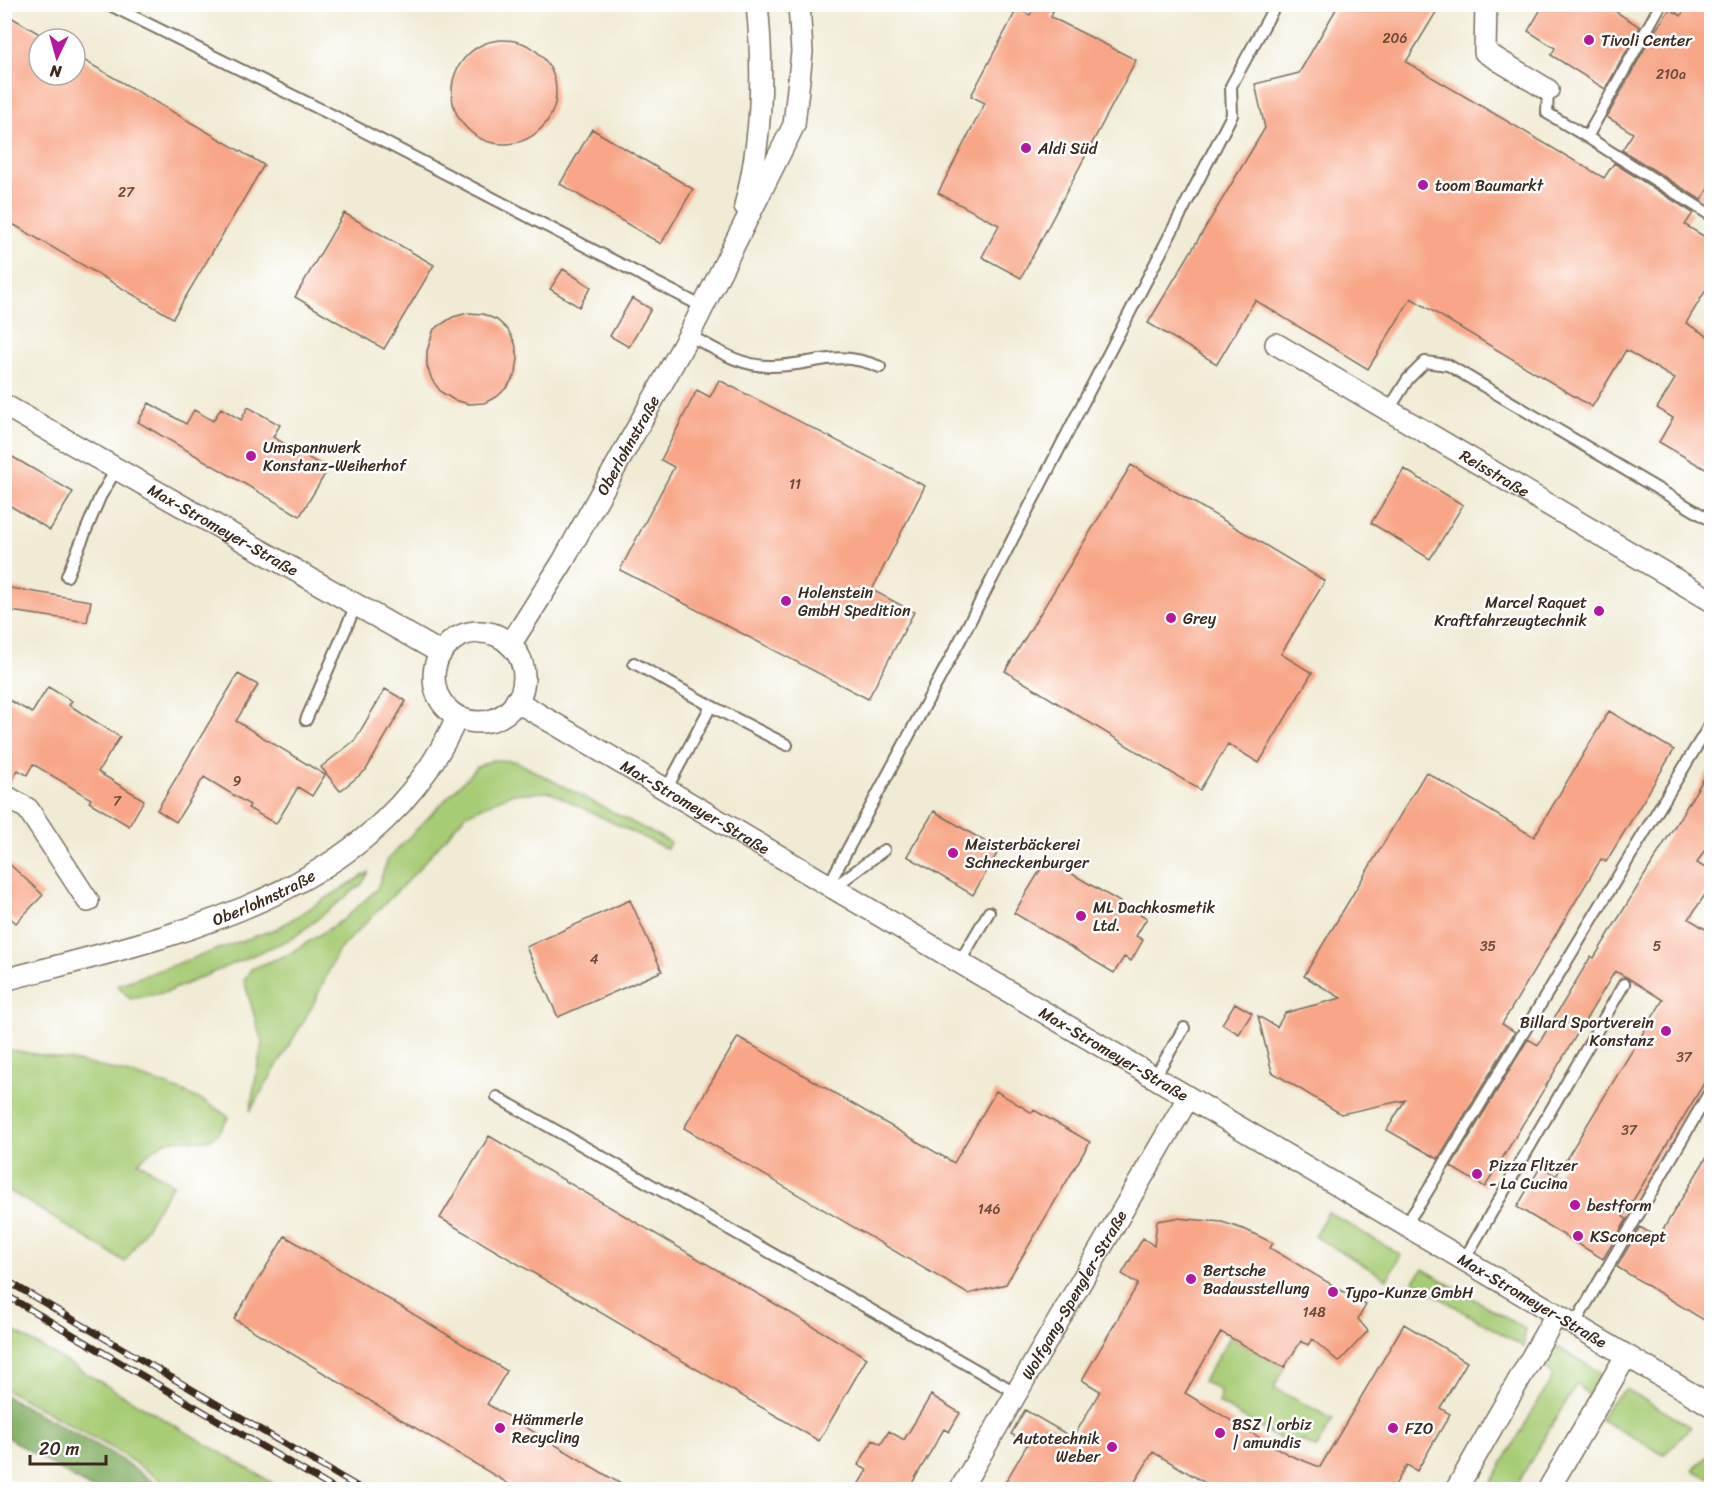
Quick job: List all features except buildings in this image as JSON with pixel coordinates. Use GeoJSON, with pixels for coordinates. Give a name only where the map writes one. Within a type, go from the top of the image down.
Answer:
{"type":"FeatureCollection","features":[{"type":"Feature","properties":{"kind":"street","name":"Oberlohnstraße"},"geometry":{"type":"LineString","coordinates":[[736,239],[750,186],[761,104],[761,43],[757,4]]}},
{"type":"Feature","properties":{"kind":"street","name":"Oberlohnstraße"},"geometry":{"type":"LineString","coordinates":[[510,645],[562,563],[689,336],[794,124],[802,52],[799,4]]}},
{"type":"Feature","properties":{"kind":"street"},"geometry":{"type":"LineString","coordinates":[[1486,4],[1485,52],[1548,90]]}},
{"type":"Feature","properties":{"kind":"street","name":"Reisstraße"},"geometry":{"type":"LineString","coordinates":[[1276,344],[1712,601]]}},
{"type":"Feature","properties":{"kind":"street","name":"Max-Stromeyer-Straße"},"geometry":{"type":"LineString","coordinates":[[4,405],[441,653]]}},
{"type":"Feature","properties":{"kind":"street"},"geometry":{"type":"LineString","coordinates":[[473,633],[486,633],[510,645],[517,654],[523,672],[522,691],[516,701],[504,714],[489,721],[472,722],[457,717],[443,704],[435,688],[435,670],[441,653],[450,643],[473,633]]}},
{"type":"Feature","properties":{"kind":"street","name":"Max-Stromeyer-Straße"},"geometry":{"type":"LineString","coordinates":[[516,701],[1712,1406]]}},
{"type":"Feature","properties":{"kind":"street","name":"Oberlohnstraße"},"geometry":{"type":"LineString","coordinates":[[4,980],[126,948],[240,912],[290,886],[342,854],[384,822],[418,785],[438,756],[457,717]]}},
{"type":"Feature","properties":{"kind":"street"},"geometry":{"type":"LineString","coordinates":[[4,795],[28,808],[88,901]]}},
{"type":"Feature","properties":{"kind":"street","name":"Wolfgang-Spengler-Straße"},"geometry":{"type":"LineString","coordinates":[[960,1490],[1188,1098]]}},
{"type":"Feature","properties":{"kind":"street"},"geometry":{"type":"LineString","coordinates":[[1456,1490],[1565,1320]]}},
{"type":"Feature","properties":{"kind":"street"},"geometry":{"type":"LineString","coordinates":[[1548,1490],[1626,1356]]}},
{"type":"Feature","properties":{"kind":"lane"},"geometry":{"type":"LineString","coordinates":[[108,4],[334,117],[703,307]]}},
{"type":"Feature","properties":{"kind":"lane"},"geometry":{"type":"LineString","coordinates":[[830,887],[1232,116],[1231,86],[1276,4]]}},
{"type":"Feature","properties":{"kind":"lane"},"geometry":{"type":"LineString","coordinates":[[1587,137],[1660,4]]}},
{"type":"Feature","properties":{"kind":"lane"},"geometry":{"type":"LineString","coordinates":[[1548,90],[1546,113],[1712,216]]}},
{"type":"Feature","properties":{"kind":"lane"},"geometry":{"type":"LineString","coordinates":[[689,336],[749,364],[772,366],[828,358],[857,357],[880,367]]}},
{"type":"Feature","properties":{"kind":"lane"},"geometry":{"type":"LineString","coordinates":[[1388,411],[1408,378],[1425,362],[1448,365],[1712,521]]}},
{"type":"Feature","properties":{"kind":"lane"},"geometry":{"type":"LineString","coordinates":[[67,576],[100,497],[117,468]]}},
{"type":"Feature","properties":{"kind":"lane"},"geometry":{"type":"LineString","coordinates":[[306,720],[356,605]]}},
{"type":"Feature","properties":{"kind":"lane"},"geometry":{"type":"LineString","coordinates":[[634,663],[787,745]]}},
{"type":"Feature","properties":{"kind":"lane"},"geometry":{"type":"LineString","coordinates":[[666,790],[711,706]]}},
{"type":"Feature","properties":{"kind":"lane"},"geometry":{"type":"LineString","coordinates":[[1405,1225],[1712,721]]}},
{"type":"Feature","properties":{"kind":"lane"},"geometry":{"type":"LineString","coordinates":[[830,887],[884,850]]}},
{"type":"Feature","properties":{"kind":"lane"},"geometry":{"type":"LineString","coordinates":[[959,963],[988,912]]}},
{"type":"Feature","properties":{"kind":"lane"},"geometry":{"type":"LineString","coordinates":[[1464,1260],[1624,984]]}},
{"type":"Feature","properties":{"kind":"lane"},"geometry":{"type":"LineString","coordinates":[[1154,1078],[1184,1028]]}},
{"type":"Feature","properties":{"kind":"lane"},"geometry":{"type":"LineString","coordinates":[[1565,1320],[1712,1088]]}},
{"type":"Feature","properties":{"kind":"lane"},"geometry":{"type":"LineString","coordinates":[[497,1097],[1015,1392]]}},
{"type":"Feature","properties":{"kind":"green space"},"geometry":{"type":"Polygon","coordinates":[[[492,760],[515,761],[670,842],[667,849],[550,792],[511,794],[466,814],[417,871],[338,951],[312,1007],[250,1111],[262,1043],[244,980],[251,969],[289,954],[343,920],[377,889],[388,859],[477,767],[492,760]]]}},
{"type":"Feature","properties":{"kind":"green space"},"geometry":{"type":"Polygon","coordinates":[[[369,872],[362,884],[293,938],[167,992],[130,999],[117,985],[278,928],[369,872]]]}},
{"type":"Feature","properties":{"kind":"green space"},"geometry":{"type":"Polygon","coordinates":[[[5,1049],[91,1065],[151,1080],[180,1090],[229,1117],[215,1136],[209,1139],[165,1142],[138,1162],[173,1184],[125,1262],[5,1188],[5,1049]]]}},
{"type":"Feature","properties":{"kind":"green space"},"geometry":{"type":"Polygon","coordinates":[[[1328,1212],[1401,1255],[1387,1279],[1314,1236],[1328,1212]]]}},
{"type":"Feature","properties":{"kind":"green space"},"geometry":{"type":"Polygon","coordinates":[[[1423,1269],[1525,1329],[1524,1347],[1413,1282],[1423,1269]]]}},
{"type":"Feature","properties":{"kind":"green space"},"geometry":{"type":"Polygon","coordinates":[[[5,1326],[283,1489],[173,1489],[114,1449],[5,1389],[5,1326]]]}},
{"type":"Feature","properties":{"kind":"green space"},"geometry":{"type":"Polygon","coordinates":[[[1230,1337],[1284,1368],[1274,1388],[1333,1419],[1316,1448],[1301,1440],[1293,1447],[1219,1403],[1220,1391],[1203,1381],[1230,1337]]]}},
{"type":"Feature","properties":{"kind":"green space"},"geometry":{"type":"Polygon","coordinates":[[[1552,1344],[1601,1373],[1589,1396],[1577,1383],[1514,1489],[1487,1490],[1553,1376],[1542,1361],[1552,1344]]]}},
{"type":"Feature","properties":{"kind":"green space"},"geometry":{"type":"Polygon","coordinates":[[[1626,1389],[1691,1427],[1664,1455],[1600,1419],[1609,1404],[1626,1389]]]}},
{"type":"Feature","properties":{"kind":"green space"},"geometry":{"type":"Polygon","coordinates":[[[4,1395],[111,1453],[164,1489],[92,1489],[5,1436],[4,1395]]]}},
{"type":"Feature","properties":{"kind":"green space"},"geometry":{"type":"Polygon","coordinates":[[[1711,1452],[1711,1479],[1693,1470],[1711,1452]]]}},
{"type":"Feature","properties":{"kind":"railway"},"geometry":{"type":"LineString","coordinates":[[4,1279],[363,1490]]}},
{"type":"Feature","properties":{"kind":"railway"},"geometry":{"type":"LineString","coordinates":[[4,1294],[336,1490]]}},
{"type":"Feature","properties":{"kind":"place","name":"Tivoli Center"},"geometry":{"type":"Point","coordinates":[1589,40]}},
{"type":"Feature","properties":{"kind":"place","name":"Aldi Süd"},"geometry":{"type":"Point","coordinates":[1026,148]}},
{"type":"Feature","properties":{"kind":"place","name":"toom Baumarkt"},"geometry":{"type":"Point","coordinates":[1423,185]}},
{"type":"Feature","properties":{"kind":"place","name":"Umspannwerk Konstanz-Weiherhof"},"geometry":{"type":"Point","coordinates":[251,456]}},
{"type":"Feature","properties":{"kind":"place","name":"Holenstein GmbH Spedition"},"geometry":{"type":"Point","coordinates":[786,601]}},
{"type":"Feature","properties":{"kind":"place","name":"Marcel Raquet Kraftfahrzeugtechnik"},"geometry":{"type":"Point","coordinates":[1599,611]}},
{"type":"Feature","properties":{"kind":"place","name":"Grey"},"geometry":{"type":"Point","coordinates":[1171,618]}},
{"type":"Feature","properties":{"kind":"place","name":"Meisterbäckerei Schneckenburger"},"geometry":{"type":"Point","coordinates":[953,853]}},
{"type":"Feature","properties":{"kind":"place","name":"ML Dachkosmetik Ltd."},"geometry":{"type":"Point","coordinates":[1081,916]}},
{"type":"Feature","properties":{"kind":"place","name":"Billard Sportverein Konstanz"},"geometry":{"type":"Point","coordinates":[1666,1031]}},
{"type":"Feature","properties":{"kind":"place","name":"Pizza Flitzer - La Cucina"},"geometry":{"type":"Point","coordinates":[1477,1174]}},
{"type":"Feature","properties":{"kind":"place","name":"bestform"},"geometry":{"type":"Point","coordinates":[1575,1205]}},
{"type":"Feature","properties":{"kind":"place","name":"KSconcept"},"geometry":{"type":"Point","coordinates":[1578,1236]}},
{"type":"Feature","properties":{"kind":"place","name":"Bertsche Badausstellung"},"geometry":{"type":"Point","coordinates":[1191,1279]}},
{"type":"Feature","properties":{"kind":"place","name":"Typo-Kunze GmbH"},"geometry":{"type":"Point","coordinates":[1333,1292]}},
{"type":"Feature","properties":{"kind":"place","name":"Hämmerle Recycling"},"geometry":{"type":"Point","coordinates":[500,1428]}},
{"type":"Feature","properties":{"kind":"place","name":"FZO"},"geometry":{"type":"Point","coordinates":[1393,1428]}},
{"type":"Feature","properties":{"kind":"place","name":"BSZ | orbiz | amundis"},"geometry":{"type":"Point","coordinates":[1220,1433]}},
{"type":"Feature","properties":{"kind":"place","name":"Autotechnik Weber"},"geometry":{"type":"Point","coordinates":[1112,1447]}}]}
